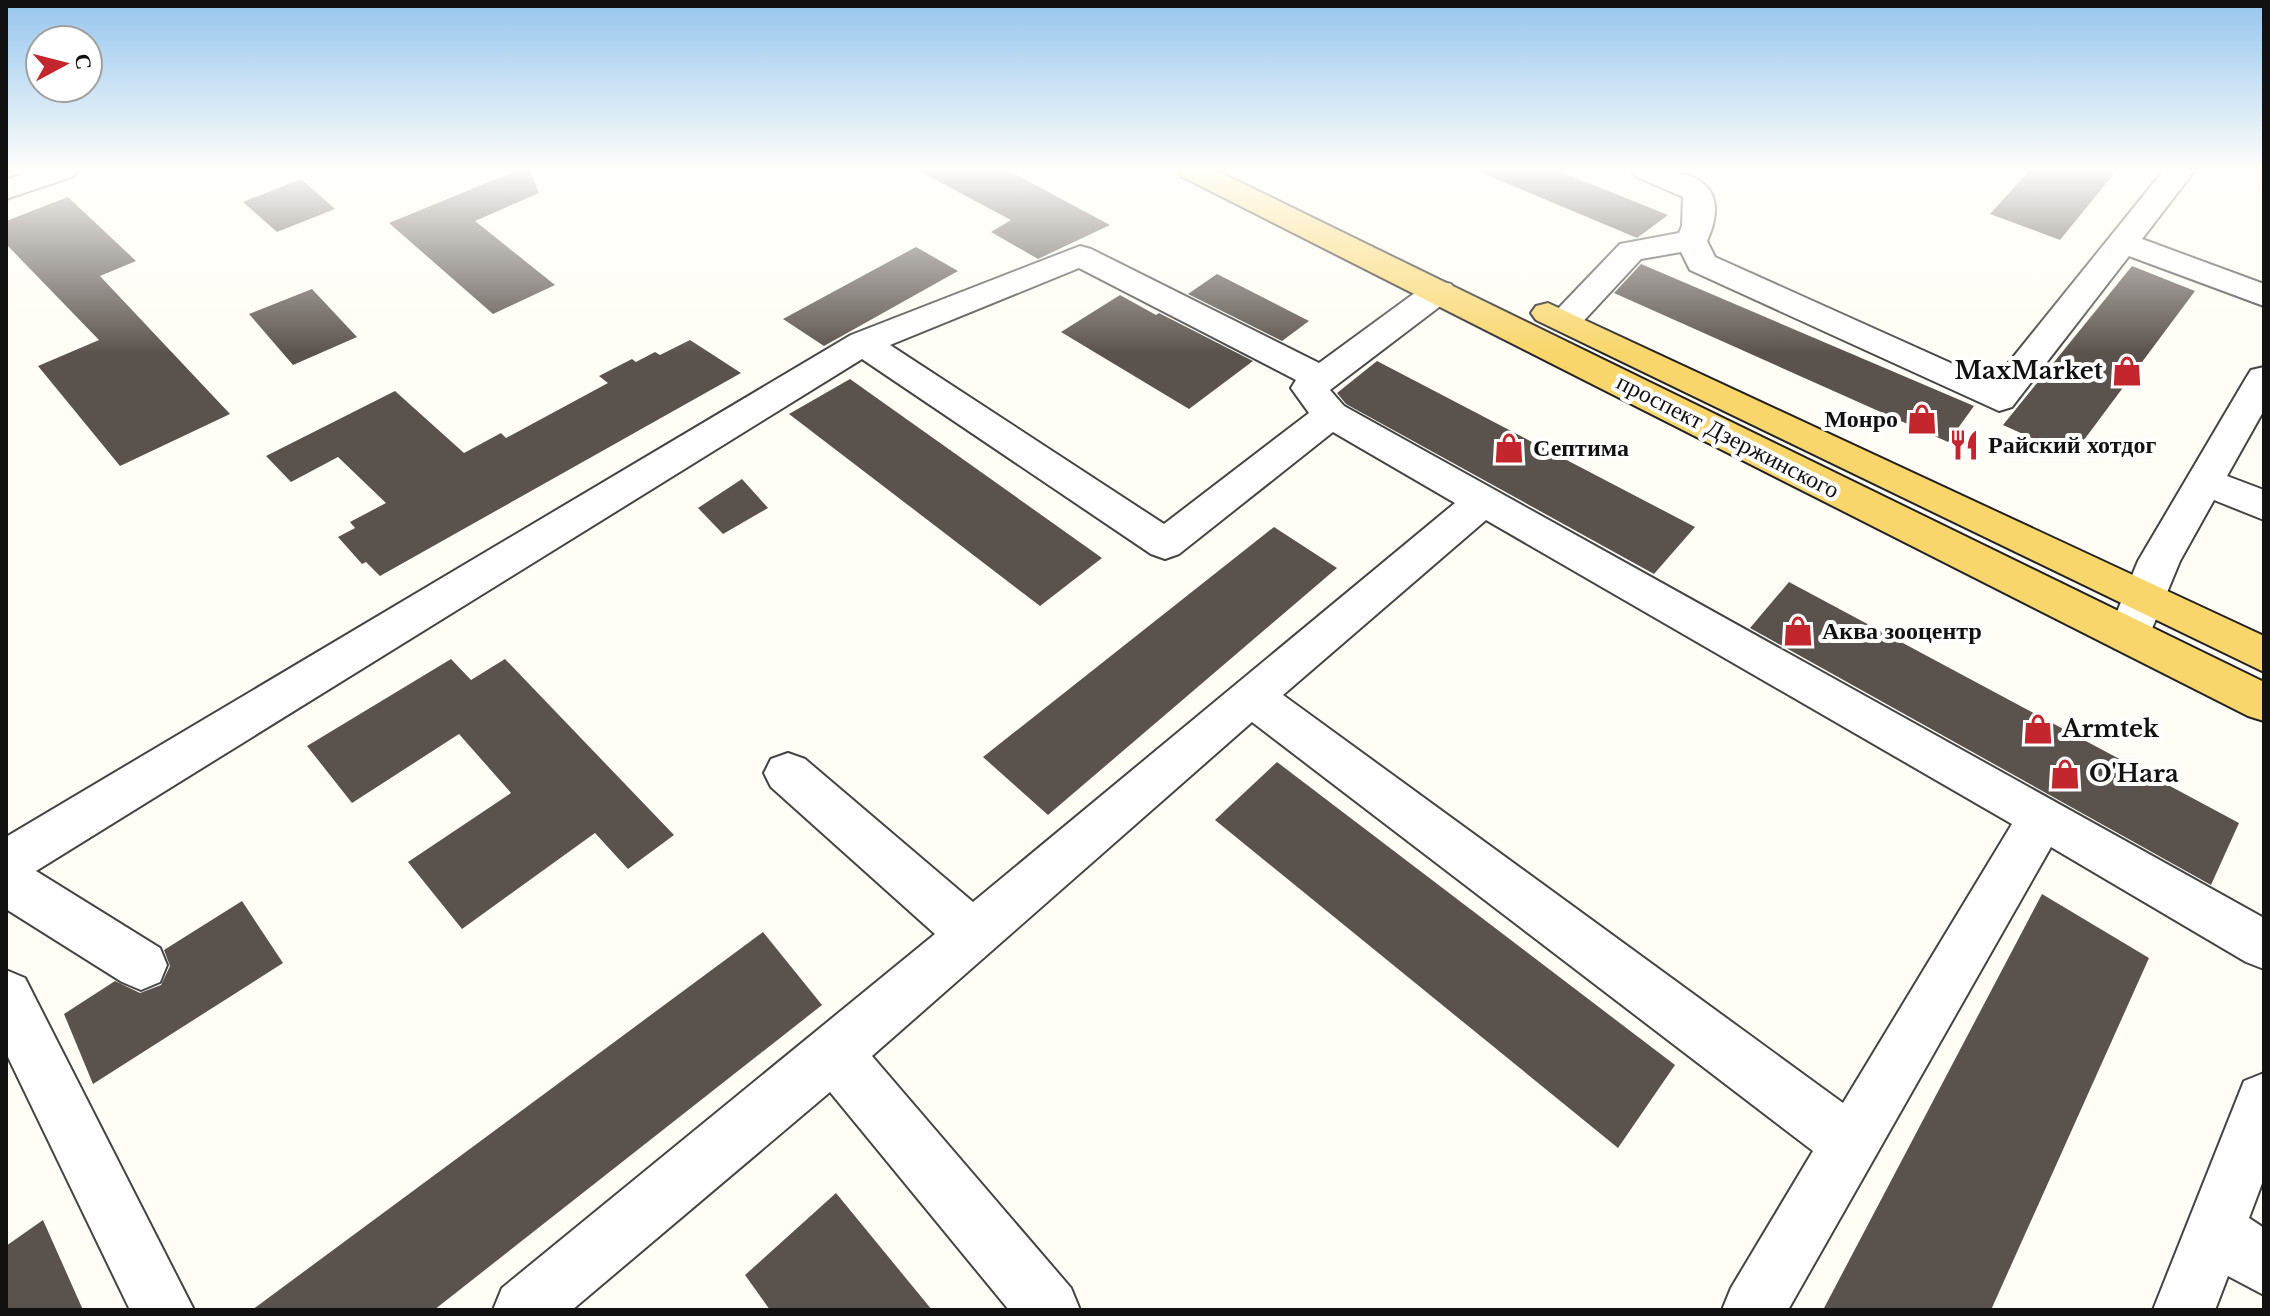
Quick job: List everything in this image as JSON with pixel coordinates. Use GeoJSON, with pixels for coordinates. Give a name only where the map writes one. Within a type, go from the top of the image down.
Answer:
{"type":"FeatureCollection","features":[{"type":"Feature","properties":{"kind":"main road","name":"проспект Дзержинского"},"geometry":{"type":"LineString","coordinates":[[1317,231],[2264,703]]}},
{"type":"Feature","properties":{"kind":"main road","name":"проспект Дзержинского"},"geometry":{"type":"LineString","coordinates":[[1379,231],[2264,655]]}},
{"type":"Feature","properties":{"kind":"street"},"geometry":{"type":"LineString","coordinates":[[1691,241],[1695,231]]}},
{"type":"Feature","properties":{"kind":"street"},"geometry":{"type":"LineString","coordinates":[[1691,241],[1702,263],[1999,399],[2131,231]]}},
{"type":"Feature","properties":{"kind":"street"},"geometry":{"type":"LineString","coordinates":[[1565,321],[1631,251],[1691,241]]}},
{"type":"Feature","properties":{"kind":"street"},"geometry":{"type":"LineString","coordinates":[[2122,242],[2264,296]]}},
{"type":"Feature","properties":{"kind":"street"},"geometry":{"type":"LineString","coordinates":[[6,863],[863,343],[1080,256],[1326,397],[1483,501],[2264,945]]}},
{"type":"Feature","properties":{"kind":"street"},"geometry":{"type":"LineString","coordinates":[[863,343],[1165,544],[1439,291]]}},
{"type":"Feature","properties":{"kind":"street"},"geometry":{"type":"LineString","coordinates":[[2129,636],[2159,561],[2264,378]]}},
{"type":"Feature","properties":{"kind":"street"},"geometry":{"type":"LineString","coordinates":[[2204,481],[2264,506]]}},
{"type":"Feature","properties":{"kind":"street"},"geometry":{"type":"LineString","coordinates":[[524,1310],[834,1053],[1483,501]]}},
{"type":"Feature","properties":{"kind":"street"},"geometry":{"type":"LineString","coordinates":[[1251,696],[1851,1144]]}},
{"type":"Feature","properties":{"kind":"street"},"geometry":{"type":"LineString","coordinates":[[788,773],[972,934]]}},
{"type":"Feature","properties":{"kind":"street"},"geometry":{"type":"LineString","coordinates":[[1753,1310],[2042,817]]}},
{"type":"Feature","properties":{"kind":"street"},"geometry":{"type":"LineString","coordinates":[[6,886],[15,885],[141,965]]}},
{"type":"Feature","properties":{"kind":"street"},"geometry":{"type":"LineString","coordinates":[[6,996],[163,1310]]}},
{"type":"Feature","properties":{"kind":"street"},"geometry":{"type":"LineString","coordinates":[[834,1053],[1049,1310]]}},
{"type":"Feature","properties":{"kind":"street"},"geometry":{"type":"LineString","coordinates":[[2184,1310],[2264,1101]]}},
{"type":"Feature","properties":{"kind":"street"},"geometry":{"type":"LineString","coordinates":[[2213,1229],[2264,1264]]}},
{"type":"Feature","properties":{"kind":"building"},"geometry":{"type":"Polygon","coordinates":[[[6,231],[105,231],[136,261],[100,276],[230,414],[120,466],[38,366],[99,340],[6,244],[6,231]]]}},
{"type":"Feature","properties":{"kind":"building"},"geometry":{"type":"Polygon","coordinates":[[[399,231],[488,231],[555,285],[493,314],[399,231]]]}},
{"type":"Feature","properties":{"kind":"building"},"geometry":{"type":"Polygon","coordinates":[[[992,231],[1096,231],[1038,259],[992,231]]]}},
{"type":"Feature","properties":{"kind":"building"},"geometry":{"type":"Polygon","coordinates":[[[1621,231],[1646,231],[1637,238],[1621,231]]]}},
{"type":"Feature","properties":{"kind":"building"},"geometry":{"type":"Polygon","coordinates":[[[2037,231],[2067,231],[2060,240],[2037,231]]]}},
{"type":"Feature","properties":{"kind":"building"},"geometry":{"type":"Polygon","coordinates":[[[916,247],[958,271],[824,346],[783,319],[916,247]]]}},
{"type":"Feature","properties":{"kind":"building"},"geometry":{"type":"Polygon","coordinates":[[[1641,264],[1974,406],[1948,442],[1614,293],[1641,264]]]}},
{"type":"Feature","properties":{"kind":"building"},"geometry":{"type":"Polygon","coordinates":[[[2132,266],[2195,291],[2072,456],[2003,425],[2132,266]]]}},
{"type":"Feature","properties":{"kind":"building"},"geometry":{"type":"Polygon","coordinates":[[[1217,274],[1309,321],[1282,341],[1188,294],[1217,274]]]}},
{"type":"Feature","properties":{"kind":"building"},"geometry":{"type":"Polygon","coordinates":[[[312,289],[357,337],[293,365],[249,314],[312,289]]]}},
{"type":"Feature","properties":{"kind":"building"},"geometry":{"type":"Polygon","coordinates":[[[1120,295],[1253,361],[1189,409],[1061,332],[1120,295]]]}},
{"type":"Feature","properties":{"kind":"building"},"geometry":{"type":"Polygon","coordinates":[[[690,340],[741,373],[380,576],[366,562],[362,564],[338,537],[355,528],[350,522],[386,503],[338,457],[291,482],[266,456],[395,391],[464,453],[501,433],[506,438],[608,383],[599,376],[632,359],[636,362],[655,352],[660,355],[690,340]]]}},
{"type":"Feature","properties":{"kind":"building"},"geometry":{"type":"Polygon","coordinates":[[[1377,361],[1695,527],[1654,574],[1346,404],[1337,393],[1377,361]]]}},
{"type":"Feature","properties":{"kind":"building"},"geometry":{"type":"Polygon","coordinates":[[[850,379],[1102,558],[1040,606],[789,414],[850,379]]]}},
{"type":"Feature","properties":{"kind":"building"},"geometry":{"type":"Polygon","coordinates":[[[742,479],[768,508],[723,534],[698,508],[742,479]]]}},
{"type":"Feature","properties":{"kind":"building"},"geometry":{"type":"Polygon","coordinates":[[[1274,527],[1337,568],[1048,815],[983,757],[1274,527]]]}},
{"type":"Feature","properties":{"kind":"building"},"geometry":{"type":"Polygon","coordinates":[[[1789,582],[2239,823],[2211,885],[1750,628],[1789,582]]]}},
{"type":"Feature","properties":{"kind":"building"},"geometry":{"type":"Polygon","coordinates":[[[451,659],[471,680],[505,659],[674,835],[628,869],[595,833],[462,929],[408,862],[511,793],[459,734],[352,803],[307,746],[451,659]]]}},
{"type":"Feature","properties":{"kind":"building"},"geometry":{"type":"Polygon","coordinates":[[[1277,762],[1675,1065],[1618,1148],[1215,820],[1277,762]]]}},
{"type":"Feature","properties":{"kind":"building"},"geometry":{"type":"Polygon","coordinates":[[[2042,894],[2149,958],[1991,1310],[1823,1310],[2042,894]]]}},
{"type":"Feature","properties":{"kind":"building"},"geometry":{"type":"Polygon","coordinates":[[[242,901],[283,963],[93,1084],[64,1014],[115,981],[140,993],[161,985],[170,966],[164,950],[242,901]]]}},
{"type":"Feature","properties":{"kind":"building"},"geometry":{"type":"Polygon","coordinates":[[[763,932],[822,1005],[434,1310],[252,1310],[763,932]]]}},
{"type":"Feature","properties":{"kind":"building"},"geometry":{"type":"Polygon","coordinates":[[[836,1193],[932,1310],[770,1310],[745,1275],[836,1193]]]}},
{"type":"Feature","properties":{"kind":"building"},"geometry":{"type":"Polygon","coordinates":[[[43,1220],[83,1310],[6,1310],[6,1246],[43,1220]]]}},
{"type":"Feature","properties":{"kind":"place","name":"MaxMarket"},"geometry":{"type":"Point","coordinates":[2127,371]}},
{"type":"Feature","properties":{"kind":"place","name":"Монро"},"geometry":{"type":"Point","coordinates":[1922,419]}},
{"type":"Feature","properties":{"kind":"place","name":"Райский хотдог"},"geometry":{"type":"Point","coordinates":[1964,445]}},
{"type":"Feature","properties":{"kind":"place","name":"Септима"},"geometry":{"type":"Point","coordinates":[1509,448]}},
{"type":"Feature","properties":{"kind":"place","name":"Аква зооцентр"},"geometry":{"type":"Point","coordinates":[1798,631]}},
{"type":"Feature","properties":{"kind":"place","name":"Armtek"},"geometry":{"type":"Point","coordinates":[2038,729]}},
{"type":"Feature","properties":{"kind":"place","name":"O'Hara"},"geometry":{"type":"Point","coordinates":[2065,774]}}]}
